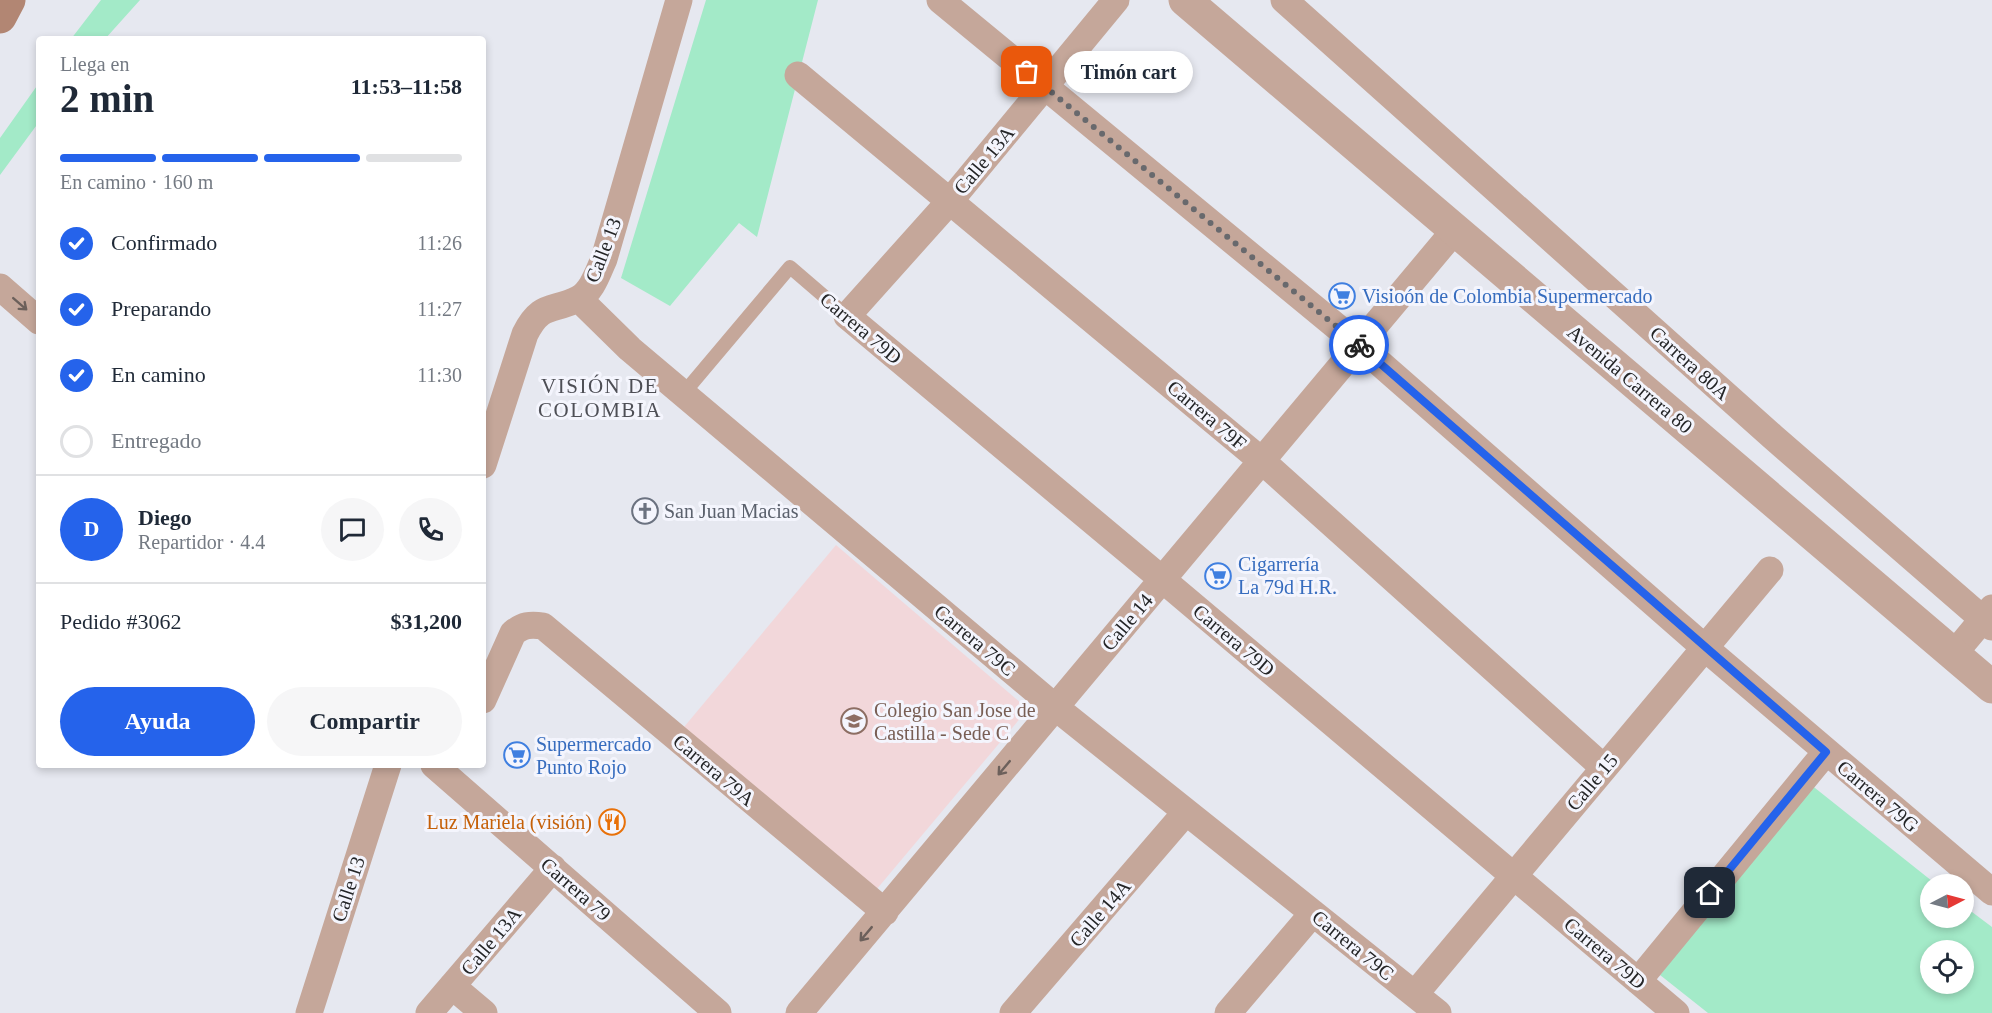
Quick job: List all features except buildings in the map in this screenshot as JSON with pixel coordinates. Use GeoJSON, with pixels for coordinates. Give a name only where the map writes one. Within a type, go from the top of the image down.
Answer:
{"type":"FeatureCollection","features":[{"type":"Feature","properties":{"kind":"main road"},"geometry":{"type":"LineString","coordinates":[[0,17],[9,0]]}},
{"type":"Feature","properties":{"kind":"street","name":"Calle 13"},"geometry":{"type":"LineString","coordinates":[[486,456],[531,321],[540,312],[550,307],[579,299],[596,279],[604,259],[679,0]]}},
{"type":"Feature","properties":{"kind":"street","name":"Carrera 79G"},"geometry":{"type":"LineString","coordinates":[[940,0],[1359,345],[1705,648],[1992,892]]}},
{"type":"Feature","properties":{"kind":"street","name":"Calle 13A"},"geometry":{"type":"LineString","coordinates":[[847,316],[950,201],[1116,0]]}},
{"type":"Feature","properties":{"kind":"street","name":"Avenida Carrera 80"},"geometry":{"type":"LineString","coordinates":[[1185,0],[1992,687]]}},
{"type":"Feature","properties":{"kind":"street","name":"Carrera 80A"},"geometry":{"type":"LineString","coordinates":[[1284,0],[1773,437],[1989,618]]}},
{"type":"Feature","properties":{"kind":"street","name":"Carrera 79F"},"geometry":{"type":"LineString","coordinates":[[798,75],[1262,461],[1604,768]]}},
{"type":"Feature","properties":{"kind":"street","name":"Calle 14"},"geometry":{"type":"LineString","coordinates":[[799,1013],[1455,230]]}},
{"type":"Feature","properties":{"kind":"street"},"geometry":{"type":"LineString","coordinates":[[0,287],[36,318]]}},
{"type":"Feature","properties":{"kind":"street","name":"Carrera 79C"},"geometry":{"type":"LineString","coordinates":[[579,299],[630,349],[1055,707],[1438,1013]]}},
{"type":"Feature","properties":{"kind":"street","name":"Carrera 79D"},"geometry":{"type":"LineString","coordinates":[[847,316],[1676,1013]]}},
{"type":"Feature","properties":{"kind":"street","name":"Calle 15"},"geometry":{"type":"LineString","coordinates":[[1415,994],[1770,570]]}},
{"type":"Feature","properties":{"kind":"street"},"geometry":{"type":"LineString","coordinates":[[1953,655],[1989,618]]}},
{"type":"Feature","properties":{"kind":"street","name":"Carrera 79A"},"geometry":{"type":"LineString","coordinates":[[486,693],[513,633],[522,626],[531,624],[543,626],[885,912]]}},
{"type":"Feature","properties":{"kind":"street"},"geometry":{"type":"LineString","coordinates":[[1638,981],[1826,752]]}},
{"type":"Feature","properties":{"kind":"street","name":"Calle 13"},"geometry":{"type":"LineString","coordinates":[[309,1013],[387,768]]}},
{"type":"Feature","properties":{"kind":"street","name":"Carrera 79"},"geometry":{"type":"LineString","coordinates":[[437,768],[718,1013]]}},
{"type":"Feature","properties":{"kind":"street","name":"Calle 14A"},"geometry":{"type":"LineString","coordinates":[[1013,1013],[1186,812]]}},
{"type":"Feature","properties":{"kind":"street","name":"Calle 13A"},"geometry":{"type":"LineString","coordinates":[[429,1013],[553,868]]}},
{"type":"Feature","properties":{"kind":"street"},"geometry":{"type":"LineString","coordinates":[[1228,1013],[1313,913]]}},
{"type":"Feature","properties":{"kind":"street"},"geometry":{"type":"LineString","coordinates":[[452,986],[484,1013]]}},
{"type":"Feature","properties":{"kind":"lane","name":"Carrera 79D"},"geometry":{"type":"LineString","coordinates":[[683,393],[790,267],[847,316]]}},
{"type":"Feature","properties":{"kind":"shaded area","name":"Colegio San Jose de Castilla - Sede C"},"geometry":{"type":"Polygon","coordinates":[[[836,545],[1028,709],[871,896],[679,733],[836,545]]]}},
{"type":"Feature","properties":{"kind":"green space"},"geometry":{"type":"Polygon","coordinates":[[[101,0],[140,0],[108,36],[73,36],[101,0]]]}},
{"type":"Feature","properties":{"kind":"green space"},"geometry":{"type":"Polygon","coordinates":[[[706,0],[818,0],[757,237],[739,223],[670,306],[621,278],[706,0]]]}},
{"type":"Feature","properties":{"kind":"green space"},"geometry":{"type":"Polygon","coordinates":[[[36,87],[36,126],[0,175],[0,138],[36,87]]]}},
{"type":"Feature","properties":{"kind":"green space"},"geometry":{"type":"Polygon","coordinates":[[[1810,784],[1923,874],[1920,874],[1920,928],[1974,928],[1974,914],[1992,927],[1992,1013],[1708,1013],[1660,975],[1810,784]]]}},
{"type":"Feature","properties":{"kind":"way so far"},"geometry":{"type":"LineString","coordinates":[[1027,72],[1359,345]]}},
{"type":"Feature","properties":{"kind":"place","name":"Timón cart"},"geometry":{"type":"Point","coordinates":[1027,72]}},
{"type":"Feature","properties":{"kind":"place","name":"Visioón de Colombia Supermercado"},"geometry":{"type":"Point","coordinates":[1342,296]}},
{"type":"Feature","properties":{"kind":"place","name":"San Juan Macias"},"geometry":{"type":"Point","coordinates":[645,511]}},
{"type":"Feature","properties":{"kind":"place","name":"Cigarrería La 79d H.R."},"geometry":{"type":"Point","coordinates":[1218,576]}},
{"type":"Feature","properties":{"kind":"place","name":"Colegio San Jose de Castilla - Sede C"},"geometry":{"type":"Point","coordinates":[854,721]}},
{"type":"Feature","properties":{"kind":"place","name":"Supermercado Punto Rojo"},"geometry":{"type":"Point","coordinates":[517,755]}},
{"type":"Feature","properties":{"kind":"place","name":"Luz Mariela (visión)"},"geometry":{"type":"Point","coordinates":[612,822]}},
{"type":"Feature","properties":{"kind":"district","name":"VISIÓN DE COLOMBIA"},"geometry":{"type":"Point","coordinates":[600,398]}},
{"type":"Feature","properties":{"kind":"route"},"geometry":{"type":"LineString","coordinates":[[1359,345],[1826,752],[1710,893]]}}]}
